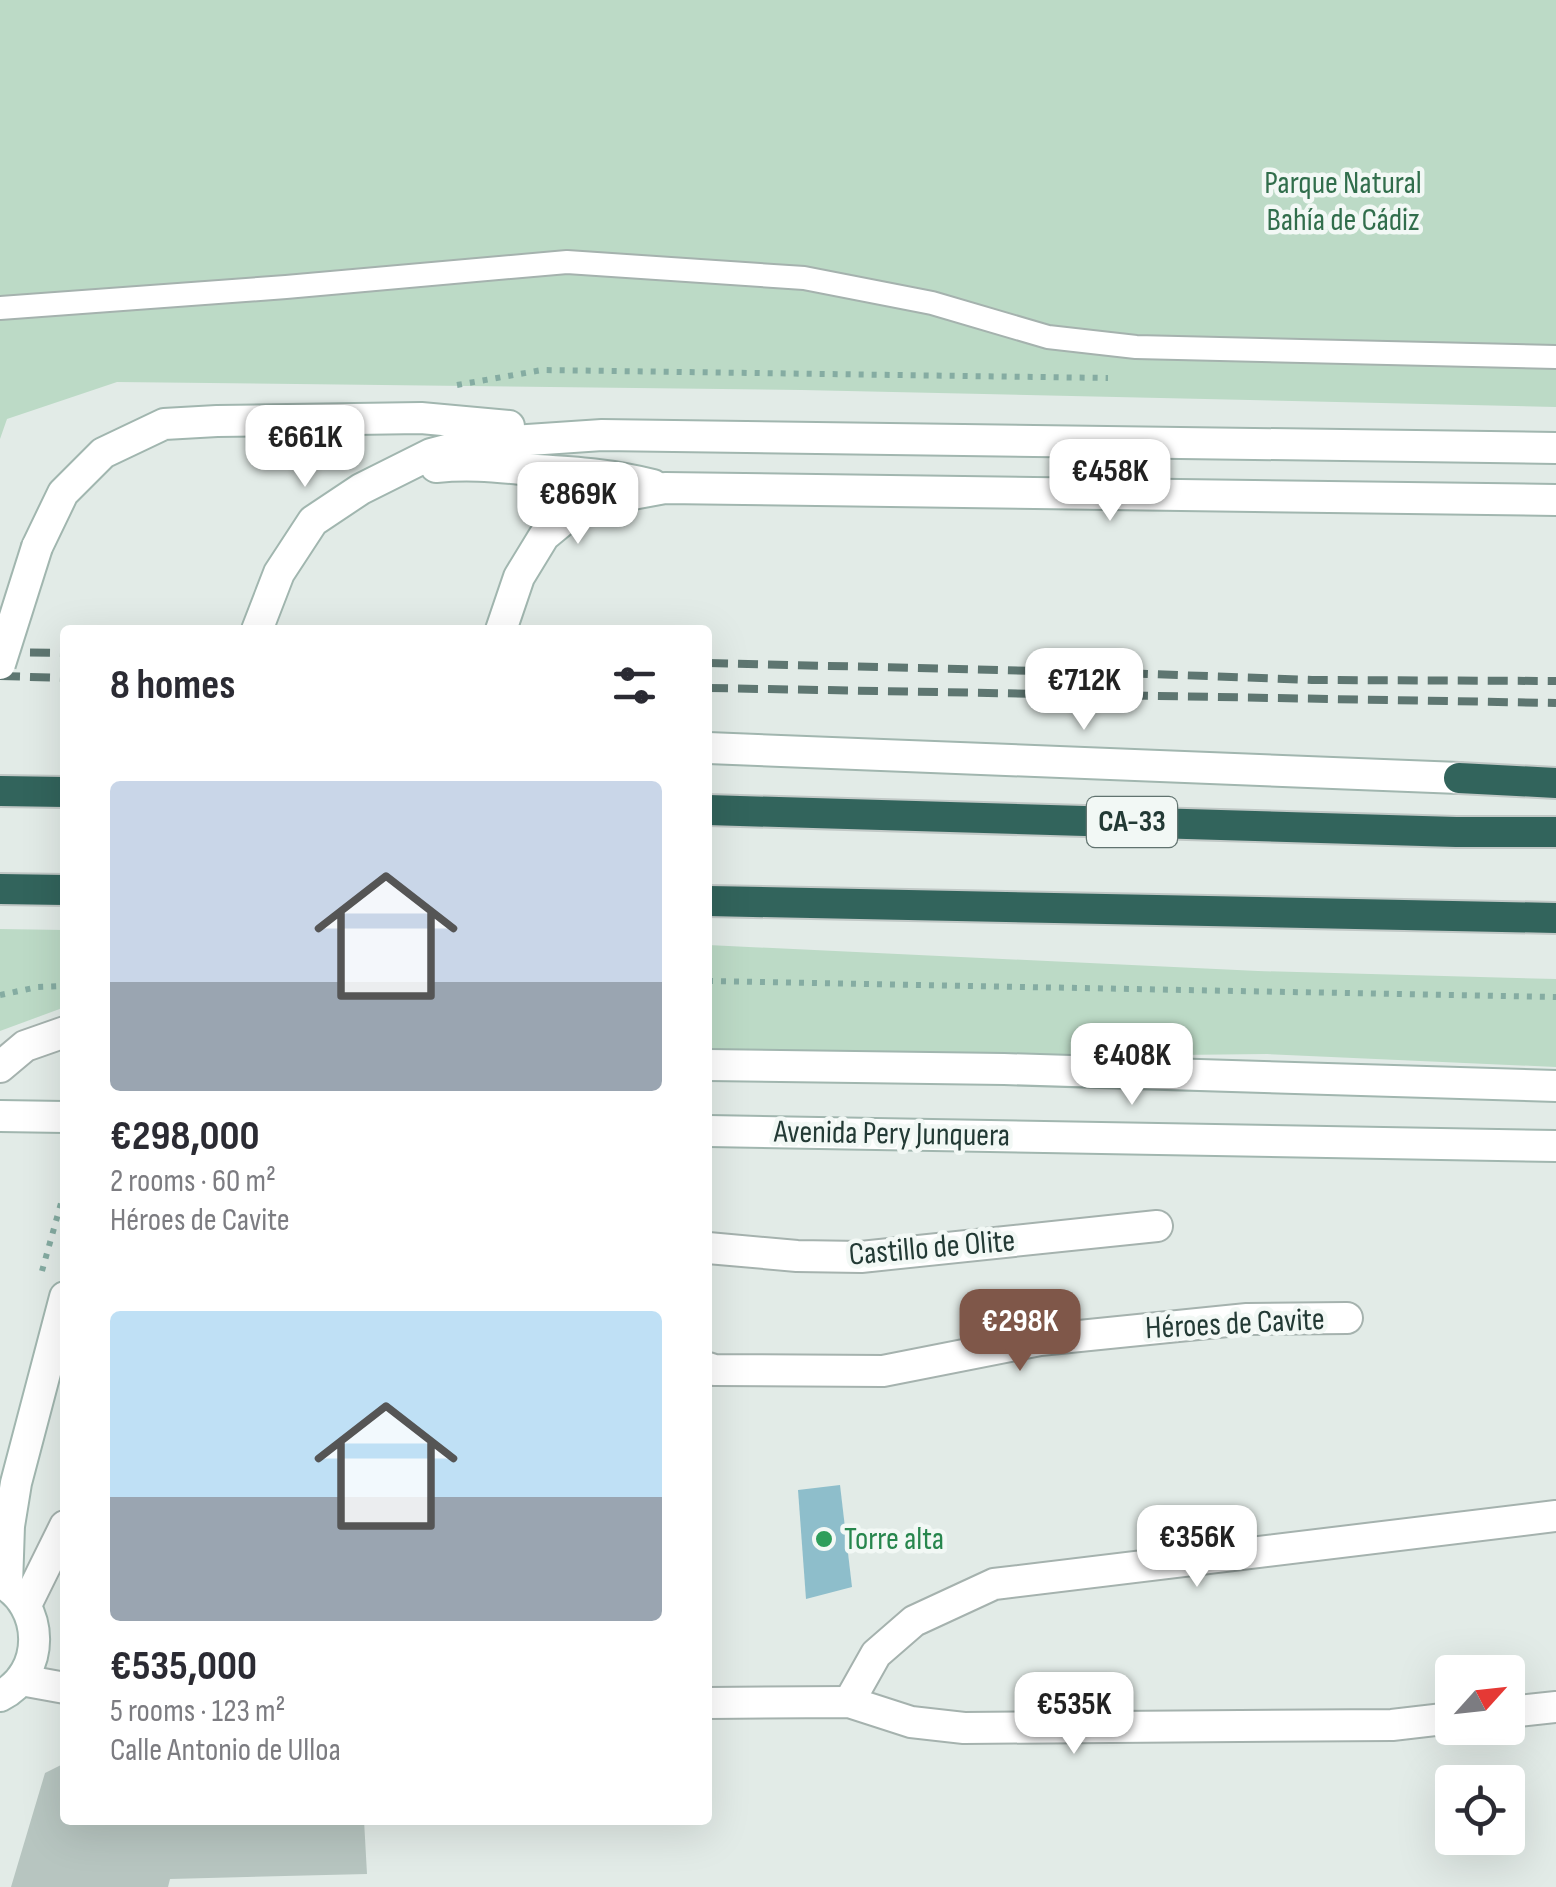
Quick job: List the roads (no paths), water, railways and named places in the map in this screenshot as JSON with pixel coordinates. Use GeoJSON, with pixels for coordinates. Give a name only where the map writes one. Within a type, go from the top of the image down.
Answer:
{"type":"FeatureCollection","features":[{"type":"Feature","properties":{"kind":"highway"},"geometry":{"type":"LineString","coordinates":[[1458,778],[1556,783]]}},
{"type":"Feature","properties":{"kind":"highway"},"geometry":{"type":"LineString","coordinates":[[0,791],[60,792]]}},
{"type":"Feature","properties":{"kind":"highway","name":"CA-33"},"geometry":{"type":"LineString","coordinates":[[712,810],[1556,832]]}},
{"type":"Feature","properties":{"kind":"highway"},"geometry":{"type":"LineString","coordinates":[[0,889],[60,890]]}},
{"type":"Feature","properties":{"kind":"highway"},"geometry":{"type":"LineString","coordinates":[[712,901],[1556,918]]}},
{"type":"Feature","properties":{"kind":"street"},"geometry":{"type":"LineString","coordinates":[[0,664],[37,547],[63,493],[103,453],[164,424],[421,418],[602,435],[1556,448]]}},
{"type":"Feature","properties":{"kind":"street"},"geometry":{"type":"LineString","coordinates":[[259,625],[279,573],[313,521],[360,489],[431,454],[469,444],[602,435]]}},
{"type":"Feature","properties":{"kind":"street"},"geometry":{"type":"LineString","coordinates":[[392,472],[466,464],[612,475],[665,488]]}},
{"type":"Feature","properties":{"kind":"street"},"geometry":{"type":"LineString","coordinates":[[505,625],[519,577],[544,536],[584,503],[665,488],[1556,500]]}},
{"type":"Feature","properties":{"kind":"street"},"geometry":{"type":"LineString","coordinates":[[712,748],[1458,778]]}},
{"type":"Feature","properties":{"kind":"street"},"geometry":{"type":"LineString","coordinates":[[0,1067],[25,1046],[60,1034]]}},
{"type":"Feature","properties":{"kind":"street"},"geometry":{"type":"LineString","coordinates":[[712,1066],[1556,1086]]}},
{"type":"Feature","properties":{"kind":"street"},"geometry":{"type":"LineString","coordinates":[[0,1116],[60,1117]]}},
{"type":"Feature","properties":{"kind":"street","name":"Avenida Pery Junquera"},"geometry":{"type":"LineString","coordinates":[[712,1131],[1556,1146]]}},
{"type":"Feature","properties":{"kind":"street","name":"Castillo de Olite"},"geometry":{"type":"LineString","coordinates":[[712,1248],[861,1257],[1157,1226]]}},
{"type":"Feature","properties":{"kind":"street"},"geometry":{"type":"LineString","coordinates":[[10,1688],[31,1662],[35,1643],[34,1623],[11,1590],[9,1526],[20,1466],[60,1316]]}},
{"type":"Feature","properties":{"kind":"street","name":"Héroes de Cavite"},"geometry":{"type":"LineString","coordinates":[[712,1369],[883,1372],[1040,1340],[1246,1319],[1347,1318]]}},
{"type":"Feature","properties":{"kind":"street"},"geometry":{"type":"LineString","coordinates":[[0,1508],[20,1466]]}},
{"type":"Feature","properties":{"kind":"street"},"geometry":{"type":"LineString","coordinates":[[849,1702],[876,1654],[914,1621],[994,1584],[1556,1516]]}},
{"type":"Feature","properties":{"kind":"street"},"geometry":{"type":"LineString","coordinates":[[11,1590],[60,1532]]}},
{"type":"Feature","properties":{"kind":"street"},"geometry":{"type":"LineString","coordinates":[[10,1688],[60,1688]]}},
{"type":"Feature","properties":{"kind":"street"},"geometry":{"type":"LineString","coordinates":[[712,1703],[849,1702],[911,1722],[964,1728],[1392,1725],[1435,1720]]}},
{"type":"Feature","properties":{"kind":"street"},"geometry":{"type":"LineString","coordinates":[[1525,1710],[1556,1707]]}},
{"type":"Feature","properties":{"kind":"lane"},"geometry":{"type":"LineString","coordinates":[[0,308],[567,262],[804,278],[932,303],[1048,337],[1136,347],[1556,357]]}},
{"type":"Feature","properties":{"kind":"water","name":"Torre alta"},"geometry":{"type":"Polygon","coordinates":[[[840,1485],[852,1587],[806,1599],[798,1490],[840,1485]]]}},
{"type":"Feature","properties":{"kind":"railway"},"geometry":{"type":"LineString","coordinates":[[0,652],[60,653]]}},
{"type":"Feature","properties":{"kind":"railway"},"geometry":{"type":"LineString","coordinates":[[712,663],[1312,680],[1556,681]]}},
{"type":"Feature","properties":{"kind":"railway"},"geometry":{"type":"LineString","coordinates":[[0,676],[60,678]]}},
{"type":"Feature","properties":{"kind":"railway"},"geometry":{"type":"LineString","coordinates":[[712,688],[1556,703]]}},
{"type":"Feature","properties":{"kind":"place","name":"Torre alta"},"geometry":{"type":"Point","coordinates":[824,1539]}},
{"type":"Feature","properties":{"kind":"park label","name":"Parque Natural Bahía de Cádiz"},"geometry":{"type":"Point","coordinates":[1343,202]}}]}
